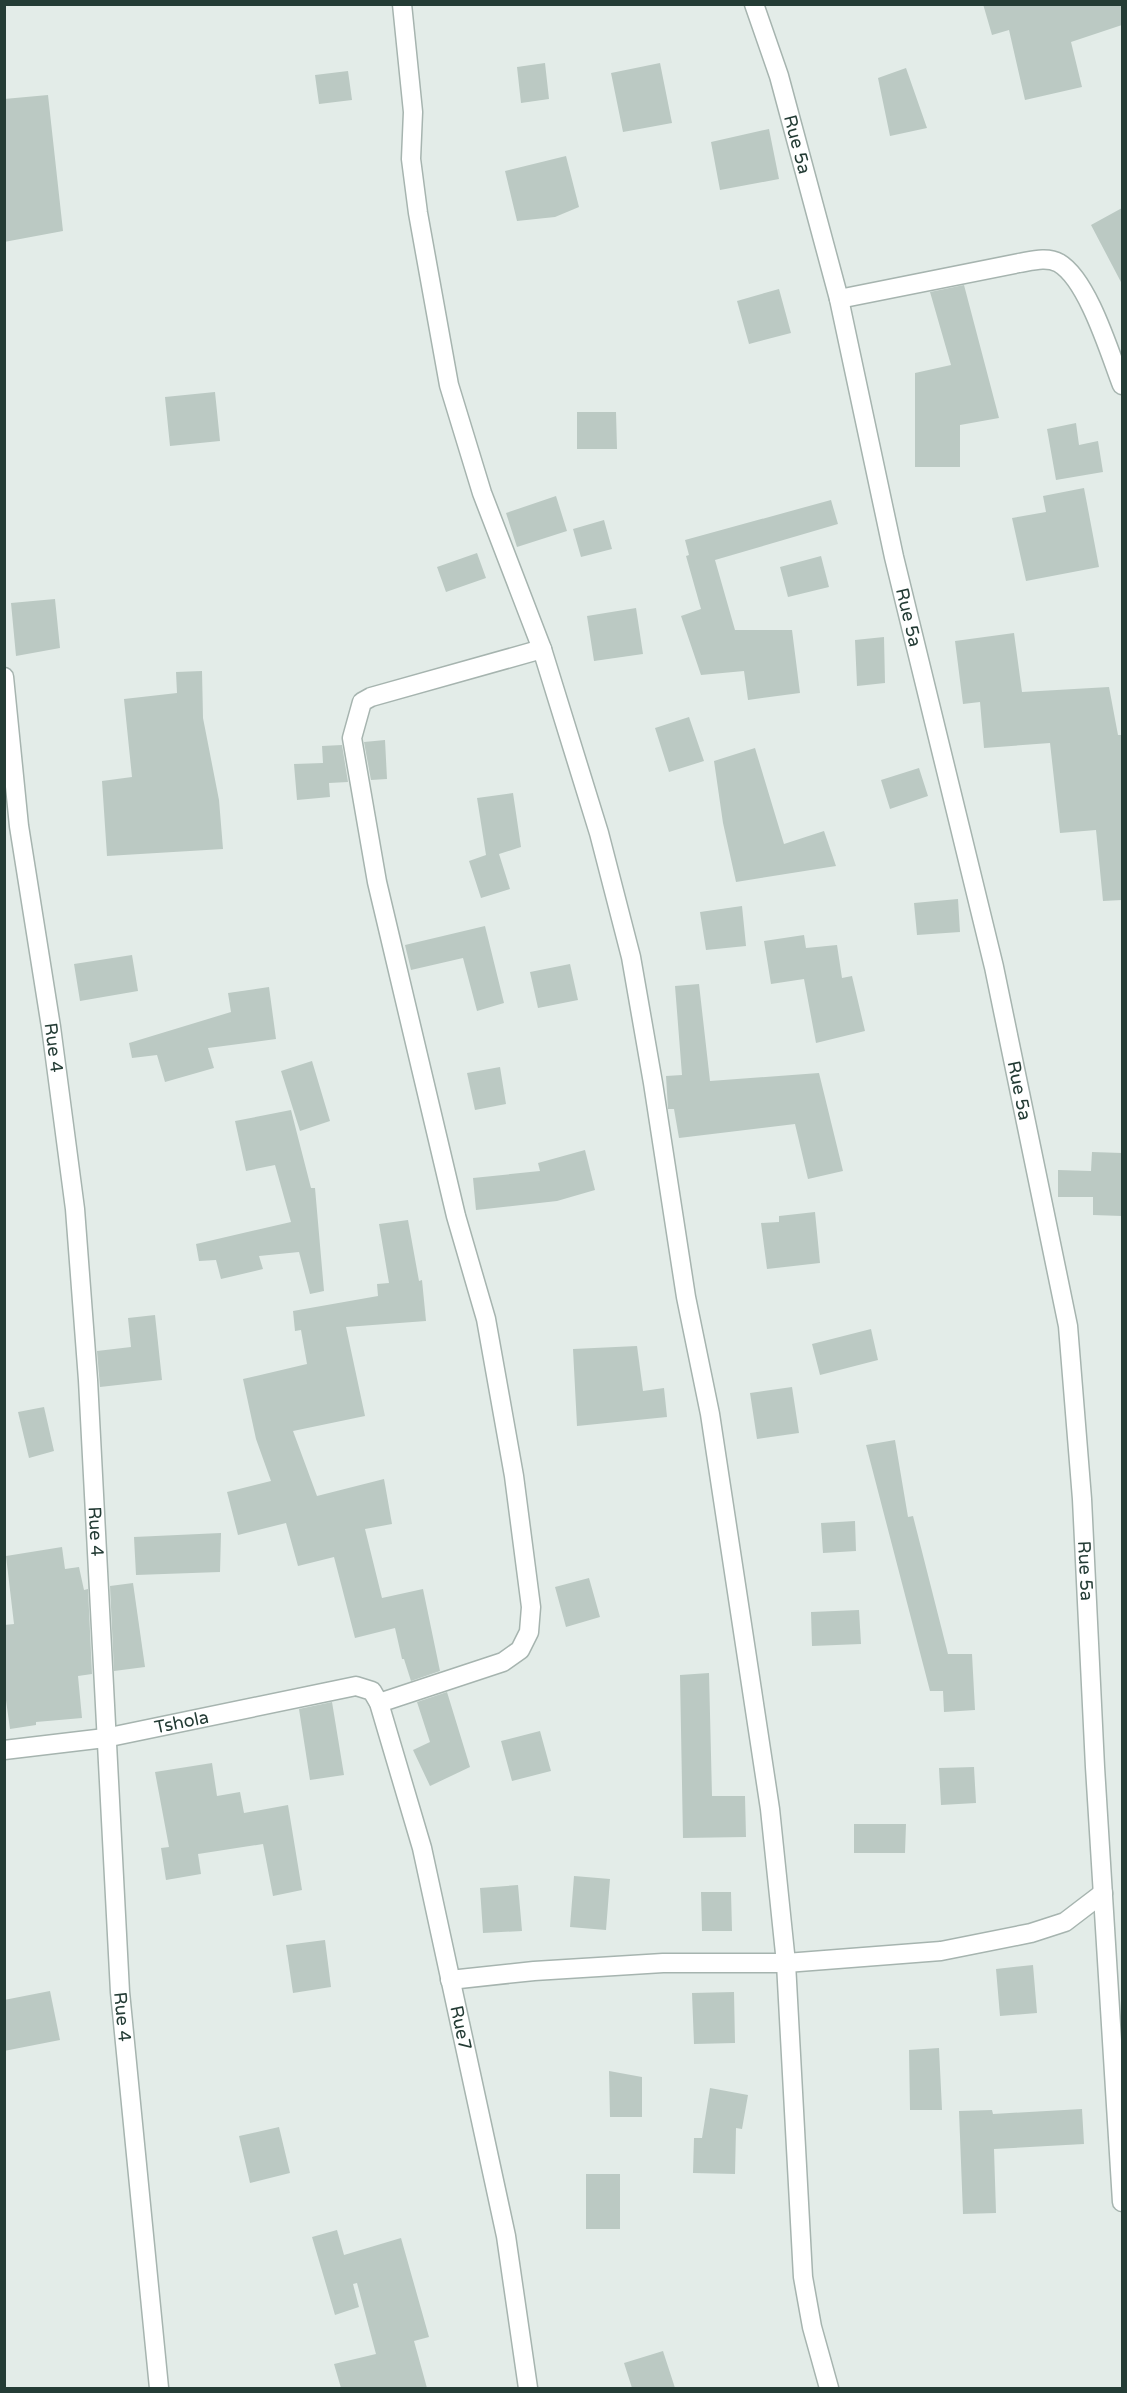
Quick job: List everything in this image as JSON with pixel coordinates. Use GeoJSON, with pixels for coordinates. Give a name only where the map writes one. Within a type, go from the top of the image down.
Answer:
{"type":"FeatureCollection","features":[{"type":"Feature","properties":{"kind":"street"},"geometry":{"type":"LineString","coordinates":[[402,4],[413,112],[411,159],[418,213],[449,385],[482,493],[542,649],[599,832],[631,957],[667,1161],[687,1297],[712,1425],[770,1809],[786,1964],[803,2277],[812,2327],[829,2388]]}},
{"type":"Feature","properties":{"kind":"street","name":"Rue 5a"},"geometry":{"type":"LineString","coordinates":[[754,4],[779,76],[839,298],[894,557],[994,967],[1068,1326],[1082,1499],[1122,2202]]}},
{"type":"Feature","properties":{"kind":"street"},"geometry":{"type":"LineString","coordinates":[[839,298],[1019,263],[1045,259],[1058,262],[1068,270],[1093,309],[1122,385]]}},
{"type":"Feature","properties":{"kind":"street"},"geometry":{"type":"LineString","coordinates":[[380,1703],[503,1662],[520,1650],[529,1632],[531,1607],[514,1476],[486,1319],[456,1216],[410,1028],[377,882],[352,738],[362,702],[371,697],[542,649]]}},
{"type":"Feature","properties":{"kind":"street","name":"Rue 4"},"geometry":{"type":"LineString","coordinates":[[4,677],[8,745],[51,1027],[75,1209],[88,1380],[120,1992],[159,2388]]}},
{"type":"Feature","properties":{"kind":"street","name":"Tshola"},"geometry":{"type":"LineString","coordinates":[[4,1750],[105,1737],[356,1686],[372,1691],[380,1703]]}},
{"type":"Feature","properties":{"kind":"street","name":"Rue7"},"geometry":{"type":"LineString","coordinates":[[380,1703],[422,1848],[506,2236],[528,2388]]}},
{"type":"Feature","properties":{"kind":"street"},"geometry":{"type":"LineString","coordinates":[[450,1980],[534,1971],[663,1964],[786,1964],[941,1951],[1031,1933],[1065,1922],[1103,1893]]}},
{"type":"Feature","properties":{"kind":"building"},"geometry":{"type":"Polygon","coordinates":[[[983,4],[1122,4],[1122,25],[1071,42],[1082,87],[1025,100],[1009,30],[992,35],[983,4]]]}},
{"type":"Feature","properties":{"kind":"building"},"geometry":{"type":"Polygon","coordinates":[[[545,63],[549,99],[521,103],[517,67],[545,63]]]}},
{"type":"Feature","properties":{"kind":"building"},"geometry":{"type":"Polygon","coordinates":[[[660,63],[672,123],[623,132],[611,73],[660,63]]]}},
{"type":"Feature","properties":{"kind":"building"},"geometry":{"type":"Polygon","coordinates":[[[906,68],[927,128],[890,136],[878,78],[906,68]]]}},
{"type":"Feature","properties":{"kind":"building"},"geometry":{"type":"Polygon","coordinates":[[[348,71],[352,100],[319,104],[315,75],[348,71]]]}},
{"type":"Feature","properties":{"kind":"building"},"geometry":{"type":"Polygon","coordinates":[[[48,95],[63,231],[4,242],[4,99],[48,95]]]}},
{"type":"Feature","properties":{"kind":"building"},"geometry":{"type":"Polygon","coordinates":[[[769,129],[779,179],[720,190],[711,142],[769,129]]]}},
{"type":"Feature","properties":{"kind":"building"},"geometry":{"type":"Polygon","coordinates":[[[566,156],[579,207],[555,217],[517,221],[505,171],[566,156]]]}},
{"type":"Feature","properties":{"kind":"building"},"geometry":{"type":"Polygon","coordinates":[[[1122,208],[1122,284],[1091,225],[1122,208]]]}},
{"type":"Feature","properties":{"kind":"building"},"geometry":{"type":"Polygon","coordinates":[[[964,285],[999,418],[960,425],[960,467],[915,467],[915,373],[951,365],[930,292],[964,285]]]}},
{"type":"Feature","properties":{"kind":"building"},"geometry":{"type":"Polygon","coordinates":[[[779,289],[791,333],[749,344],[737,301],[779,289]]]}},
{"type":"Feature","properties":{"kind":"building"},"geometry":{"type":"Polygon","coordinates":[[[215,392],[220,441],[170,446],[165,397],[215,392]]]}},
{"type":"Feature","properties":{"kind":"building"},"geometry":{"type":"Polygon","coordinates":[[[577,412],[616,412],[617,449],[577,449],[577,412]]]}},
{"type":"Feature","properties":{"kind":"building"},"geometry":{"type":"Polygon","coordinates":[[[1076,423],[1079,445],[1098,441],[1103,472],[1056,480],[1047,429],[1076,423]]]}},
{"type":"Feature","properties":{"kind":"building"},"geometry":{"type":"Polygon","coordinates":[[[1084,488],[1099,567],[1026,581],[1012,518],[1046,512],[1043,496],[1084,488]]]}},
{"type":"Feature","properties":{"kind":"building"},"geometry":{"type":"Polygon","coordinates":[[[556,496],[567,531],[517,547],[506,513],[556,496]]]}},
{"type":"Feature","properties":{"kind":"building"},"geometry":{"type":"Polygon","coordinates":[[[831,500],[838,524],[715,560],[735,630],[792,630],[800,693],[748,700],[744,671],[701,675],[681,616],[701,609],[686,556],[689,555],[685,540],[831,500]]]}},
{"type":"Feature","properties":{"kind":"building"},"geometry":{"type":"Polygon","coordinates":[[[604,520],[612,549],[581,557],[573,529],[604,520]]]}},
{"type":"Feature","properties":{"kind":"building"},"geometry":{"type":"Polygon","coordinates":[[[477,553],[486,578],[446,592],[437,567],[477,553]]]}},
{"type":"Feature","properties":{"kind":"building"},"geometry":{"type":"Polygon","coordinates":[[[821,556],[829,587],[788,597],[780,567],[821,556]]]}},
{"type":"Feature","properties":{"kind":"building"},"geometry":{"type":"Polygon","coordinates":[[[55,599],[60,648],[16,656],[11,603],[55,599]]]}},
{"type":"Feature","properties":{"kind":"building"},"geometry":{"type":"Polygon","coordinates":[[[636,608],[643,654],[594,661],[587,616],[636,608]]]}},
{"type":"Feature","properties":{"kind":"building"},"geometry":{"type":"Polygon","coordinates":[[[1014,633],[1022,692],[1109,687],[1118,735],[1122,735],[1122,900],[1103,901],[1096,830],[1060,833],[1050,743],[984,748],[980,702],[963,704],[955,641],[1014,633]]]}},
{"type":"Feature","properties":{"kind":"building"},"geometry":{"type":"Polygon","coordinates":[[[884,637],[885,683],[857,686],[855,640],[884,637]]]}},
{"type":"Feature","properties":{"kind":"building"},"geometry":{"type":"Polygon","coordinates":[[[202,671],[203,718],[219,800],[223,849],[107,856],[102,781],[132,777],[124,699],[177,693],[176,672],[202,671]]]}},
{"type":"Feature","properties":{"kind":"building"},"geometry":{"type":"Polygon","coordinates":[[[689,717],[704,761],[669,772],[655,728],[689,717]]]}},
{"type":"Feature","properties":{"kind":"building"},"geometry":{"type":"Polygon","coordinates":[[[385,740],[387,779],[371,780],[364,742],[385,740]]]}},
{"type":"Feature","properties":{"kind":"building"},"geometry":{"type":"Polygon","coordinates":[[[342,745],[348,782],[329,783],[330,797],[297,800],[294,764],[323,763],[322,746],[342,745]]]}},
{"type":"Feature","properties":{"kind":"building"},"geometry":{"type":"Polygon","coordinates":[[[755,748],[784,844],[824,831],[836,866],[736,882],[723,823],[714,761],[755,748]]]}},
{"type":"Feature","properties":{"kind":"building"},"geometry":{"type":"Polygon","coordinates":[[[919,768],[928,796],[890,809],[881,780],[919,768]]]}},
{"type":"Feature","properties":{"kind":"building"},"geometry":{"type":"Polygon","coordinates":[[[513,793],[521,847],[499,854],[510,889],[481,898],[469,861],[486,855],[477,798],[513,793]]]}},
{"type":"Feature","properties":{"kind":"building"},"geometry":{"type":"Polygon","coordinates":[[[958,899],[960,932],[917,935],[914,903],[958,899]]]}},
{"type":"Feature","properties":{"kind":"building"},"geometry":{"type":"Polygon","coordinates":[[[742,906],[746,946],[706,950],[700,912],[742,906]]]}},
{"type":"Feature","properties":{"kind":"building"},"geometry":{"type":"Polygon","coordinates":[[[485,926],[504,1003],[477,1011],[463,958],[411,970],[405,945],[485,926]]]}},
{"type":"Feature","properties":{"kind":"building"},"geometry":{"type":"Polygon","coordinates":[[[804,935],[806,948],[837,945],[842,978],[852,976],[865,1031],[816,1043],[804,979],[771,984],[764,941],[804,935]]]}},
{"type":"Feature","properties":{"kind":"building"},"geometry":{"type":"Polygon","coordinates":[[[132,955],[138,991],[80,1001],[74,964],[132,955]]]}},
{"type":"Feature","properties":{"kind":"building"},"geometry":{"type":"Polygon","coordinates":[[[570,964],[578,1000],[538,1008],[530,972],[570,964]]]}},
{"type":"Feature","properties":{"kind":"building"},"geometry":{"type":"Polygon","coordinates":[[[699,984],[710,1081],[819,1073],[843,1171],[808,1179],[795,1124],[679,1138],[674,1109],[668,1109],[666,1076],[682,1075],[675,986],[699,984]]]}},
{"type":"Feature","properties":{"kind":"building"},"geometry":{"type":"Polygon","coordinates":[[[269,987],[276,1039],[208,1048],[214,1068],[165,1082],[157,1055],[132,1058],[129,1043],[231,1012],[228,993],[269,987]]]}},
{"type":"Feature","properties":{"kind":"building"},"geometry":{"type":"Polygon","coordinates":[[[312,1061],[330,1121],[300,1131],[281,1071],[312,1061]]]}},
{"type":"Feature","properties":{"kind":"building"},"geometry":{"type":"Polygon","coordinates":[[[500,1067],[506,1104],[475,1110],[467,1073],[500,1067]]]}},
{"type":"Feature","properties":{"kind":"building"},"geometry":{"type":"Polygon","coordinates":[[[291,1110],[311,1188],[315,1188],[324,1291],[310,1294],[299,1252],[259,1256],[263,1269],[221,1279],[216,1260],[199,1261],[196,1244],[291,1222],[275,1165],[246,1171],[235,1121],[291,1110]]]}},
{"type":"Feature","properties":{"kind":"building"},"geometry":{"type":"Polygon","coordinates":[[[585,1150],[595,1190],[557,1201],[476,1210],[473,1178],[540,1171],[538,1163],[585,1150]]]}},
{"type":"Feature","properties":{"kind":"building"},"geometry":{"type":"Polygon","coordinates":[[[1092,1152],[1122,1153],[1122,1216],[1093,1215],[1093,1197],[1058,1197],[1058,1170],[1091,1171],[1092,1152]]]}},
{"type":"Feature","properties":{"kind":"building"},"geometry":{"type":"Polygon","coordinates":[[[815,1212],[820,1263],[767,1269],[761,1223],[779,1222],[779,1216],[815,1212]]]}},
{"type":"Feature","properties":{"kind":"building"},"geometry":{"type":"Polygon","coordinates":[[[408,1220],[419,1281],[422,1280],[426,1321],[346,1327],[365,1416],[293,1431],[317,1496],[384,1479],[392,1524],[365,1529],[382,1598],[423,1589],[440,1671],[411,1681],[404,1659],[402,1659],[395,1628],[355,1638],[334,1557],[298,1566],[286,1523],[238,1535],[227,1492],[271,1481],[256,1439],[243,1379],[307,1364],[301,1330],[295,1331],[293,1311],[378,1296],[377,1284],[389,1283],[379,1224],[408,1220]]]}},
{"type":"Feature","properties":{"kind":"building"},"geometry":{"type":"Polygon","coordinates":[[[155,1315],[162,1380],[100,1387],[97,1351],[131,1347],[128,1318],[155,1315]]]}},
{"type":"Feature","properties":{"kind":"building"},"geometry":{"type":"Polygon","coordinates":[[[871,1329],[878,1360],[820,1375],[812,1344],[871,1329]]]}},
{"type":"Feature","properties":{"kind":"building"},"geometry":{"type":"Polygon","coordinates":[[[637,1346],[643,1391],[664,1388],[667,1417],[577,1426],[573,1349],[637,1346]]]}},
{"type":"Feature","properties":{"kind":"building"},"geometry":{"type":"Polygon","coordinates":[[[792,1387],[799,1433],[757,1439],[750,1393],[792,1387]]]}},
{"type":"Feature","properties":{"kind":"building"},"geometry":{"type":"Polygon","coordinates":[[[44,1407],[54,1451],[29,1458],[18,1412],[44,1407]]]}},
{"type":"Feature","properties":{"kind":"building"},"geometry":{"type":"Polygon","coordinates":[[[895,1440],[908,1517],[913,1516],[948,1654],[972,1654],[975,1710],[944,1712],[943,1691],[930,1691],[866,1445],[895,1440]]]}},
{"type":"Feature","properties":{"kind":"building"},"geometry":{"type":"Polygon","coordinates":[[[855,1521],[856,1551],[823,1553],[821,1523],[855,1521]]]}},
{"type":"Feature","properties":{"kind":"building"},"geometry":{"type":"Polygon","coordinates":[[[221,1533],[220,1572],[136,1575],[134,1537],[221,1533]]]}},
{"type":"Feature","properties":{"kind":"building"},"geometry":{"type":"Polygon","coordinates":[[[62,1547],[65,1569],[79,1567],[84,1590],[88,1589],[92,1674],[78,1676],[82,1718],[36,1722],[36,1725],[10,1729],[4,1686],[4,1625],[14,1624],[6,1556],[62,1547]]]}},
{"type":"Feature","properties":{"kind":"building"},"geometry":{"type":"Polygon","coordinates":[[[589,1578],[600,1617],[566,1627],[555,1587],[589,1578]]]}},
{"type":"Feature","properties":{"kind":"building"},"geometry":{"type":"Polygon","coordinates":[[[133,1583],[145,1667],[114,1671],[110,1586],[133,1583]]]}},
{"type":"Feature","properties":{"kind":"building"},"geometry":{"type":"Polygon","coordinates":[[[859,1610],[861,1644],[812,1646],[811,1612],[859,1610]]]}},
{"type":"Feature","properties":{"kind":"building"},"geometry":{"type":"Polygon","coordinates":[[[709,1673],[712,1796],[745,1796],[746,1837],[683,1838],[680,1675],[709,1673]]]}},
{"type":"Feature","properties":{"kind":"building"},"geometry":{"type":"Polygon","coordinates":[[[447,1692],[470,1767],[430,1786],[413,1750],[430,1742],[417,1702],[447,1692]]]}},
{"type":"Feature","properties":{"kind":"building"},"geometry":{"type":"Polygon","coordinates":[[[332,1702],[344,1775],[310,1780],[299,1709],[332,1702]]]}},
{"type":"Feature","properties":{"kind":"building"},"geometry":{"type":"Polygon","coordinates":[[[540,1731],[551,1771],[512,1781],[501,1741],[540,1731]]]}},
{"type":"Feature","properties":{"kind":"building"},"geometry":{"type":"Polygon","coordinates":[[[212,1763],[217,1796],[240,1792],[244,1813],[288,1805],[302,1890],[273,1896],[263,1844],[198,1854],[201,1874],[166,1880],[161,1848],[169,1847],[155,1772],[212,1763]]]}},
{"type":"Feature","properties":{"kind":"building"},"geometry":{"type":"Polygon","coordinates":[[[974,1767],[976,1803],[941,1805],[939,1768],[974,1767]]]}},
{"type":"Feature","properties":{"kind":"building"},"geometry":{"type":"Polygon","coordinates":[[[854,1824],[906,1824],[905,1853],[854,1853],[854,1824]]]}},
{"type":"Feature","properties":{"kind":"building"},"geometry":{"type":"Polygon","coordinates":[[[574,1876],[610,1879],[606,1930],[570,1927],[574,1876]]]}},
{"type":"Feature","properties":{"kind":"building"},"geometry":{"type":"Polygon","coordinates":[[[518,1885],[522,1931],[483,1933],[480,1888],[518,1885]]]}},
{"type":"Feature","properties":{"kind":"building"},"geometry":{"type":"Polygon","coordinates":[[[701,1892],[731,1892],[732,1931],[702,1931],[701,1892]]]}},
{"type":"Feature","properties":{"kind":"building"},"geometry":{"type":"Polygon","coordinates":[[[325,1940],[331,1987],[293,1993],[286,1945],[325,1940]]]}},
{"type":"Feature","properties":{"kind":"building"},"geometry":{"type":"Polygon","coordinates":[[[1033,1965],[1037,2013],[1000,2016],[996,1969],[1033,1965]]]}},
{"type":"Feature","properties":{"kind":"building"},"geometry":{"type":"Polygon","coordinates":[[[50,1991],[60,2040],[4,2051],[4,2000],[50,1991]]]}},
{"type":"Feature","properties":{"kind":"building"},"geometry":{"type":"Polygon","coordinates":[[[734,1992],[735,2043],[694,2044],[692,1993],[734,1992]]]}},
{"type":"Feature","properties":{"kind":"building"},"geometry":{"type":"Polygon","coordinates":[[[939,2048],[942,2110],[910,2110],[909,2050],[939,2048]]]}},
{"type":"Feature","properties":{"kind":"building"},"geometry":{"type":"Polygon","coordinates":[[[609,2071],[642,2077],[642,2117],[610,2117],[609,2071]]]}},
{"type":"Feature","properties":{"kind":"building"},"geometry":{"type":"Polygon","coordinates":[[[710,2088],[748,2095],[742,2129],[736,2128],[735,2174],[693,2173],[694,2138],[702,2138],[710,2088]]]}},
{"type":"Feature","properties":{"kind":"building"},"geometry":{"type":"Polygon","coordinates":[[[1082,2109],[1084,2144],[994,2149],[996,2213],[963,2214],[959,2111],[992,2110],[993,2114],[1082,2109]]]}},
{"type":"Feature","properties":{"kind":"building"},"geometry":{"type":"Polygon","coordinates":[[[279,2127],[290,2173],[250,2183],[239,2136],[279,2127]]]}},
{"type":"Feature","properties":{"kind":"building"},"geometry":{"type":"Polygon","coordinates":[[[586,2174],[620,2174],[620,2229],[586,2229],[586,2174]]]}},
{"type":"Feature","properties":{"kind":"building"},"geometry":{"type":"Polygon","coordinates":[[[337,2230],[344,2255],[401,2238],[429,2337],[414,2341],[427,2388],[341,2388],[334,2364],[376,2354],[357,2283],[353,2284],[359,2307],[335,2315],[312,2237],[337,2230]]]}},
{"type":"Feature","properties":{"kind":"building"},"geometry":{"type":"Polygon","coordinates":[[[663,2351],[675,2388],[632,2388],[624,2363],[663,2351]]]}}]}
